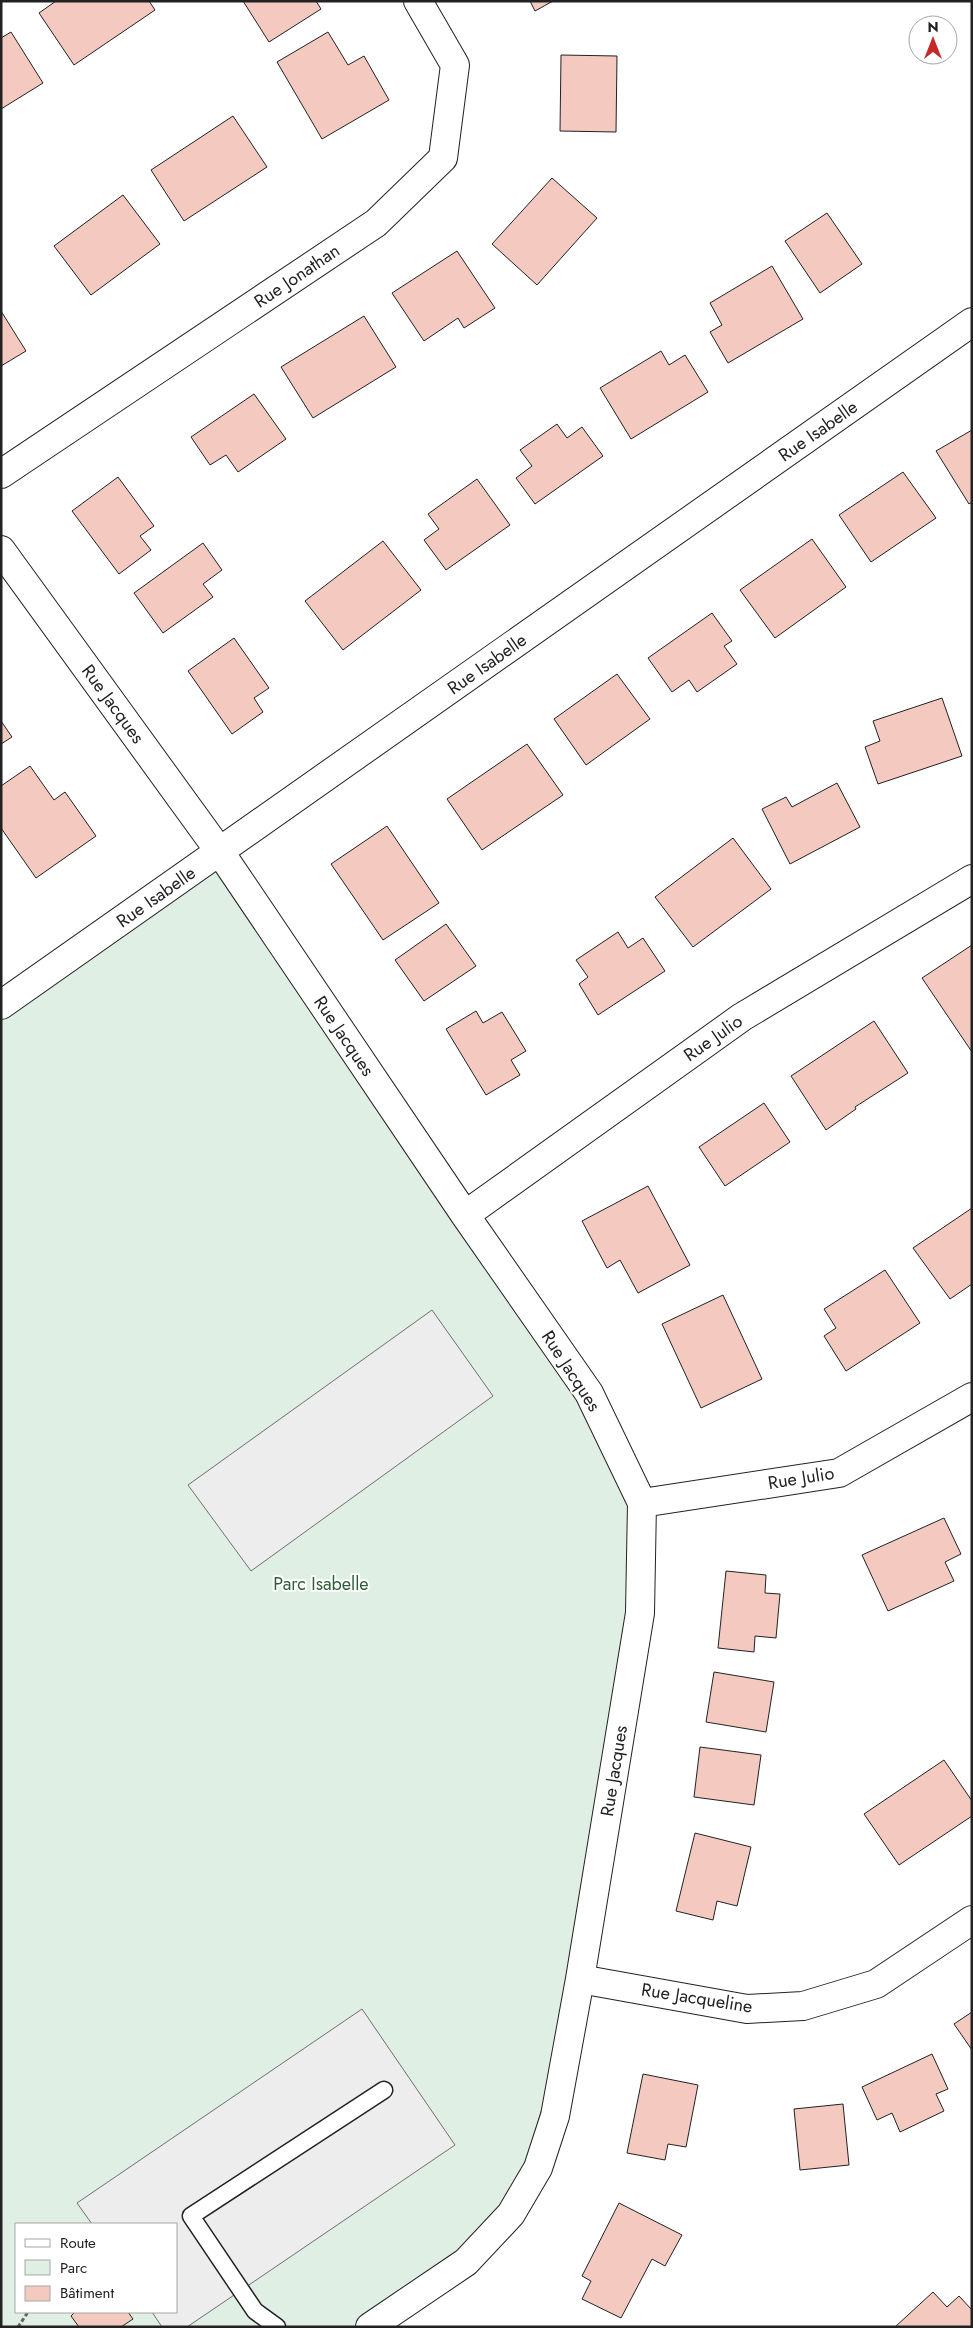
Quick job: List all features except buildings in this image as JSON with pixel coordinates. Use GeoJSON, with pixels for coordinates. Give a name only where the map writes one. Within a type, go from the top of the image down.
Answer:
{"type":"FeatureCollection","features":[{"type":"Feature","properties":{"kind":"street","name":"Rue Jonathan"},"geometry":{"type":"LineString","coordinates":[[1,474],[376,223],[443,158],[455,65],[418,1]]}},
{"type":"Feature","properties":{"kind":"street","name":"Rue Isabelle"},"geometry":{"type":"LineString","coordinates":[[1,1005],[972,322]]}},
{"type":"Feature","properties":{"kind":"street","name":"Rue Jacques"},"geometry":{"type":"LineString","coordinates":[[1,550],[220,852],[465,1215],[589,1392],[642,1503],[640,1613],[580,1979],[555,2116],[538,2168],[511,2214],[466,2262],[370,2327]]}},
{"type":"Feature","properties":{"kind":"street","name":"Rue Julio"},"geometry":{"type":"LineString","coordinates":[[465,1215],[742,1017],[972,879]]}},
{"type":"Feature","properties":{"kind":"street","name":"Rue Julio"},"geometry":{"type":"LineString","coordinates":[[642,1503],[839,1474],[972,1397]]}},
{"type":"Feature","properties":{"kind":"street","name":"Rue Jacqueline"},"geometry":{"type":"LineString","coordinates":[[580,1979],[747,2009],[803,2006],[876,1984],[972,1920]]}},
{"type":"Feature","properties":{"kind":"lane"},"geometry":{"type":"LineString","coordinates":[[277,2327],[255,2311],[191,2216],[384,2090]]}},
{"type":"Feature","properties":{"kind":"path"},"geometry":{"type":"LineString","coordinates":[[18,2327],[27,2313]]}},
{"type":"Feature","properties":{"kind":"green space","name":"Parc Isabelle"},"geometry":{"type":"Polygon","coordinates":[[[220,852],[589,1393],[642,1503],[580,1979],[511,2214],[370,2327],[1,2327],[1,1005],[220,852]]]}},
{"type":"Feature","properties":{"kind":"shaded area"},"geometry":{"type":"Polygon","coordinates":[[[432,1310],[493,1396],[251,1571],[188,1485],[432,1310]]]}},
{"type":"Feature","properties":{"kind":"shaded area"},"geometry":{"type":"Polygon","coordinates":[[[362,2009],[455,2145],[187,2327],[162,2327],[153,2313],[178,2313],[178,2223],[91,2223],[77,2203],[362,2009]]]}}]}
